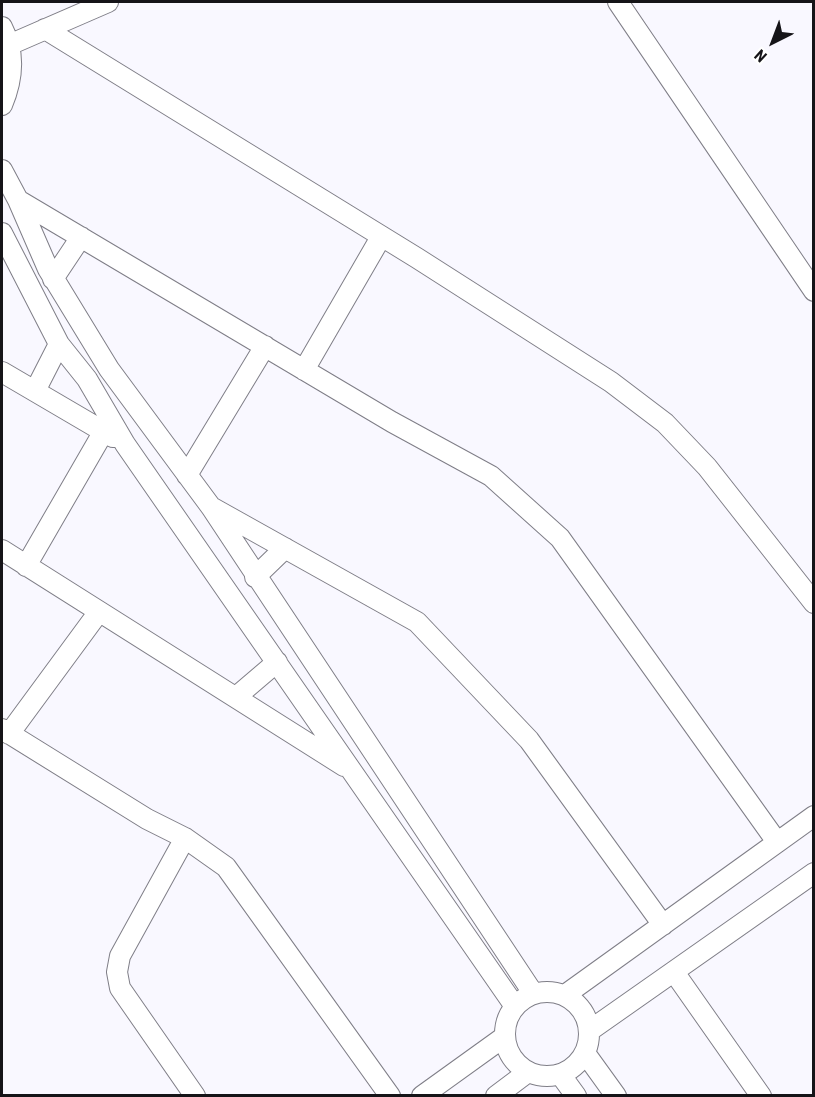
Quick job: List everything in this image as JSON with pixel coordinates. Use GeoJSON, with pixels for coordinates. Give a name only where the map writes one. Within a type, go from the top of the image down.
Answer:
{"type":"FeatureCollection","features":[{"type":"Feature","properties":{"kind":"street"},"geometry":{"type":"LineString","coordinates":[[2,105],[11,76],[5,36],[45,29],[108,2]]}},
{"type":"Feature","properties":{"kind":"street"},"geometry":{"type":"LineString","coordinates":[[618,2],[813,291]]}},
{"type":"Feature","properties":{"kind":"street"},"geometry":{"type":"LineString","coordinates":[[45,29],[611,382],[666,423],[706,467],[813,603]]}},
{"type":"Feature","properties":{"kind":"street"},"geometry":{"type":"LineString","coordinates":[[2,170],[53,279],[109,369],[211,507],[255,577],[533,993]]}},
{"type":"Feature","properties":{"kind":"street"},"geometry":{"type":"LineString","coordinates":[[18,200],[304,370],[491,476],[560,538],[777,842]]}},
{"type":"Feature","properties":{"kind":"street"},"geometry":{"type":"LineString","coordinates":[[2,233],[59,345],[87,379],[125,444],[514,1005]]}},
{"type":"Feature","properties":{"kind":"street"},"geometry":{"type":"LineString","coordinates":[[53,279],[81,237]]}},
{"type":"Feature","properties":{"kind":"street"},"geometry":{"type":"LineString","coordinates":[[304,370],[381,237]]}},
{"type":"Feature","properties":{"kind":"street"},"geometry":{"type":"LineString","coordinates":[[35,391],[59,345]]}},
{"type":"Feature","properties":{"kind":"street"},"geometry":{"type":"LineString","coordinates":[[187,475],[265,346]]}},
{"type":"Feature","properties":{"kind":"street"},"geometry":{"type":"LineString","coordinates":[[2,372],[125,444]]}},
{"type":"Feature","properties":{"kind":"street"},"geometry":{"type":"LineString","coordinates":[[26,566],[104,431]]}},
{"type":"Feature","properties":{"kind":"street"},"geometry":{"type":"LineString","coordinates":[[211,507],[417,622],[529,740],[663,925]]}},
{"type":"Feature","properties":{"kind":"street"},"geometry":{"type":"LineString","coordinates":[[255,577],[285,548]]}},
{"type":"Feature","properties":{"kind":"street"},"geometry":{"type":"LineString","coordinates":[[2,550],[98,613],[353,772]]}},
{"type":"Feature","properties":{"kind":"street"},"geometry":{"type":"LineString","coordinates":[[98,613],[5,731],[147,819],[185,838],[226,867],[390,1095]]}},
{"type":"Feature","properties":{"kind":"street"},"geometry":{"type":"LineString","coordinates":[[236,697],[277,662]]}},
{"type":"Feature","properties":{"kind":"street"},"geometry":{"type":"LineString","coordinates":[[565,996],[813,816]]}},
{"type":"Feature","properties":{"kind":"street"},"geometry":{"type":"LineString","coordinates":[[185,838],[120,956],[117,972],[120,988],[195,1095]]}},
{"type":"Feature","properties":{"kind":"street"},"geometry":{"type":"LineString","coordinates":[[589,1031],[813,873]]}},
{"type":"Feature","properties":{"kind":"street"},"geometry":{"type":"LineString","coordinates":[[674,972],[761,1095]]}},
{"type":"Feature","properties":{"kind":"street"},"geometry":{"type":"LineString","coordinates":[[544,991],[565,996],[582,1010],[589,1031],[585,1053],[579,1062],[560,1074],[549,1076],[528,1072],[511,1058],[504,1036],[508,1015],[514,1005],[533,993],[544,991]]}},
{"type":"Feature","properties":{"kind":"street"},"geometry":{"type":"LineString","coordinates":[[422,1095],[504,1036]]}},
{"type":"Feature","properties":{"kind":"street"},"geometry":{"type":"LineString","coordinates":[[585,1053],[616,1095]]}},
{"type":"Feature","properties":{"kind":"street"},"geometry":{"type":"LineString","coordinates":[[496,1095],[528,1072]]}},
{"type":"Feature","properties":{"kind":"street"},"geometry":{"type":"LineString","coordinates":[[560,1074],[576,1095]]}}]}
